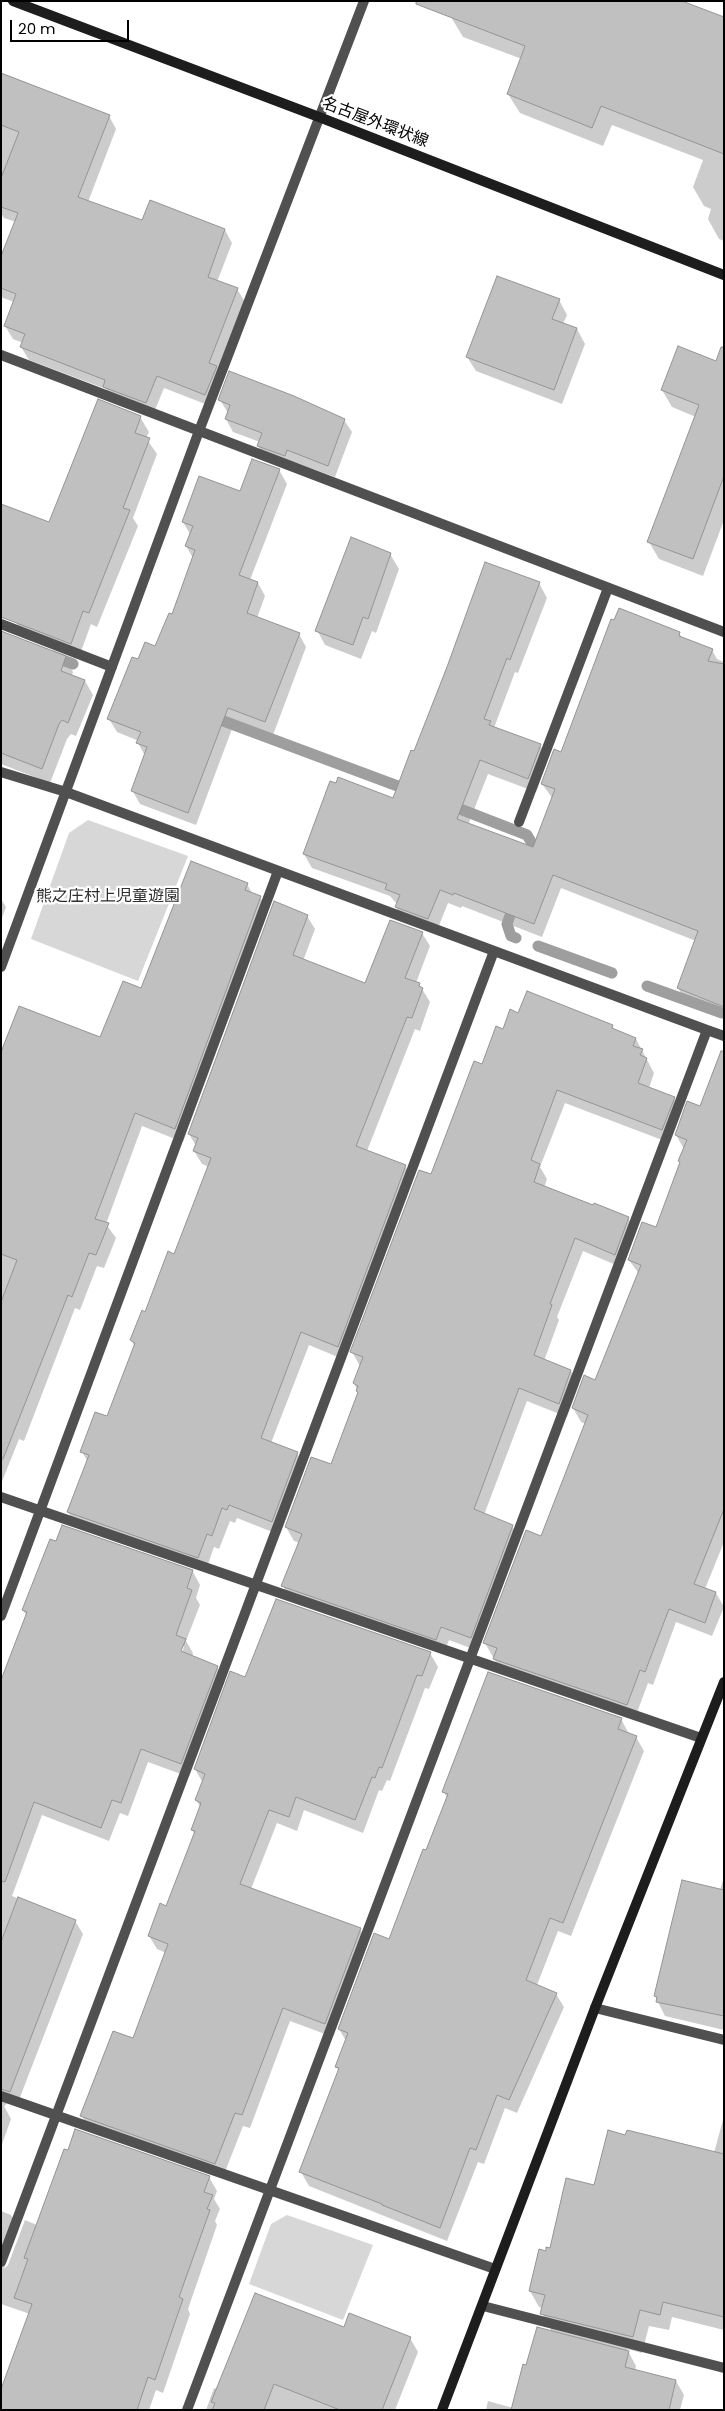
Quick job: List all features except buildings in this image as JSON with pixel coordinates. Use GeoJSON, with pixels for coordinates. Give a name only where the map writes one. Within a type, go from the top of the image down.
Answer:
{"type":"FeatureCollection","features":[{"type":"Feature","properties":{"kind":"street","name":"名古屋外環状線"},"geometry":{"type":"LineString","coordinates":[[13,1],[319,117],[724,275]]}},
{"type":"Feature","properties":{"kind":"street"},"geometry":{"type":"LineString","coordinates":[[1,967],[199,432],[364,1]]}},
{"type":"Feature","properties":{"kind":"street"},"geometry":{"type":"LineString","coordinates":[[1,355],[724,632]]}},
{"type":"Feature","properties":{"kind":"street"},"geometry":{"type":"LineString","coordinates":[[519,822],[608,588]]}},
{"type":"Feature","properties":{"kind":"street"},"geometry":{"type":"LineString","coordinates":[[1,624],[112,667]]}},
{"type":"Feature","properties":{"kind":"street"},"geometry":{"type":"LineString","coordinates":[[1,772],[66,792],[724,1036]]}},
{"type":"Feature","properties":{"kind":"street"},"geometry":{"type":"LineString","coordinates":[[1,1616],[278,871]]}},
{"type":"Feature","properties":{"kind":"street"},"geometry":{"type":"LineString","coordinates":[[1,2262],[494,951]]}},
{"type":"Feature","properties":{"kind":"street"},"geometry":{"type":"LineString","coordinates":[[187,2410],[708,1030]]}},
{"type":"Feature","properties":{"kind":"street"},"geometry":{"type":"LineString","coordinates":[[1,1497],[701,1738]]}},
{"type":"Feature","properties":{"kind":"street"},"geometry":{"type":"LineString","coordinates":[[442,2410],[701,1738],[720,1704],[724,1682]]}},
{"type":"Feature","properties":{"kind":"street"},"geometry":{"type":"LineString","coordinates":[[596,2008],[724,2040]]}},
{"type":"Feature","properties":{"kind":"street"},"geometry":{"type":"LineString","coordinates":[[1,2096],[496,2269]]}},
{"type":"Feature","properties":{"kind":"street"},"geometry":{"type":"LineString","coordinates":[[483,2306],[724,2368]]}},
{"type":"Feature","properties":{"kind":"green space","name":"熊之庄村上児童遊園"},"geometry":{"type":"Polygon","coordinates":[[[88,820],[188,856],[138,981],[31,939],[69,833],[88,820]]]}},
{"type":"Feature","properties":{"kind":"green space"},"geometry":{"type":"Polygon","coordinates":[[[287,2215],[373,2245],[343,2320],[249,2284],[271,2224],[287,2215]]]}},
{"type":"Feature","properties":{"kind":"waterway"},"geometry":{"type":"LineString","coordinates":[[52,656],[73,664]]}},
{"type":"Feature","properties":{"kind":"waterway"},"geometry":{"type":"LineString","coordinates":[[210,716],[411,791]]}},
{"type":"Feature","properties":{"kind":"waterway"},"geometry":{"type":"LineString","coordinates":[[447,804],[527,835],[534,847],[530,860]]}},
{"type":"Feature","properties":{"kind":"waterway"},"geometry":{"type":"LineString","coordinates":[[515,901],[507,924],[511,936],[516,938]]}},
{"type":"Feature","properties":{"kind":"waterway"},"geometry":{"type":"LineString","coordinates":[[538,946],[612,973]]}},
{"type":"Feature","properties":{"kind":"waterway"},"geometry":{"type":"LineString","coordinates":[[647,986],[722,1013]]}}]}
